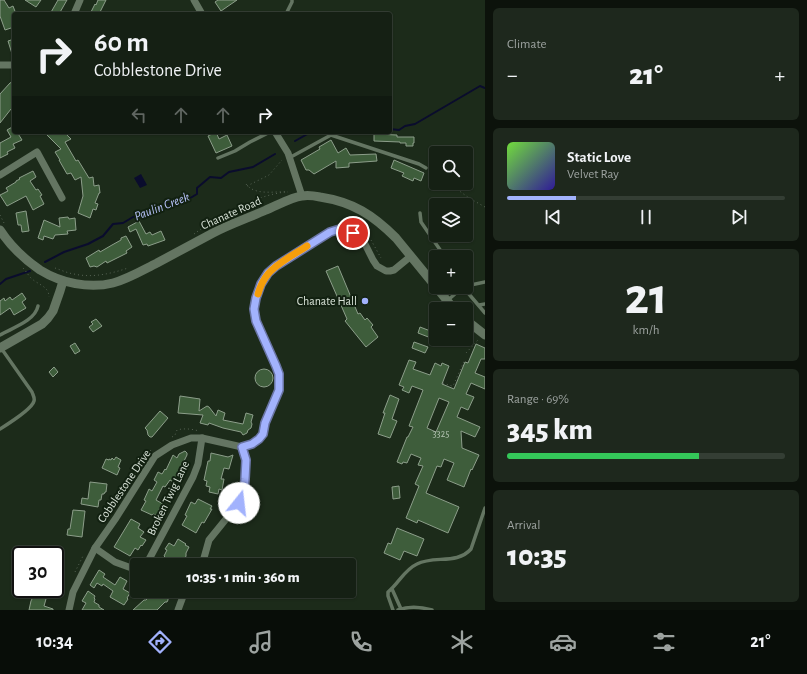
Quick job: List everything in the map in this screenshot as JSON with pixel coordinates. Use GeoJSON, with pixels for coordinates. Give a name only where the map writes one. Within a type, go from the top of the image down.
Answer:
{"type":"FeatureCollection","features":[{"type":"Feature","properties":{"kind":"street"},"geometry":{"type":"LineString","coordinates":[[75,12],[80,0]]}},
{"type":"Feature","properties":{"kind":"street"},"geometry":{"type":"LineString","coordinates":[[194,0],[201,12]]}},
{"type":"Feature","properties":{"kind":"street"},"geometry":{"type":"LineString","coordinates":[[0,65],[12,65]]}},
{"type":"Feature","properties":{"kind":"street"},"geometry":{"type":"LineString","coordinates":[[276,134],[288,153],[287,158],[302,196]]}},
{"type":"Feature","properties":{"kind":"street"},"geometry":{"type":"LineString","coordinates":[[0,175],[37,152],[62,198]]}},
{"type":"Feature","properties":{"kind":"street","name":"Chanate Road"},"geometry":{"type":"LineString","coordinates":[[2,227],[12,247],[25,260],[49,276],[63,281],[94,285],[114,283],[140,272],[215,232],[302,196],[335,199],[364,211],[388,229],[447,301]]}},
{"type":"Feature","properties":{"kind":"street"},"geometry":{"type":"LineString","coordinates":[[204,558],[209,540],[239,503],[244,492],[246,460],[242,447],[252,444],[263,434],[265,423],[279,390],[279,374],[256,321],[254,309],[261,284],[268,273],[276,266],[330,232],[340,229],[353,233],[361,238],[377,266],[386,271],[394,270],[411,256]]}},
{"type":"Feature","properties":{"kind":"street"},"geometry":{"type":"LineString","coordinates":[[0,348],[42,324],[48,318],[53,311],[63,281]]}},
{"type":"Feature","properties":{"kind":"street"},"geometry":{"type":"LineString","coordinates":[[473,328],[481,338]]}},
{"type":"Feature","properties":{"kind":"street","name":"Cobblestone Drive"},"geometry":{"type":"LineString","coordinates":[[69,610],[73,592],[95,548],[116,518],[155,456],[172,445],[191,438],[202,438],[242,447]]}},
{"type":"Feature","properties":{"kind":"street","name":"Broken Twig Lane"},"geometry":{"type":"LineString","coordinates":[[150,558],[193,477],[198,464],[202,438]]}},
{"type":"Feature","properties":{"kind":"street"},"geometry":{"type":"LineString","coordinates":[[95,548],[116,562],[130,567]]}},
{"type":"Feature","properties":{"kind":"street"},"geometry":{"type":"LineString","coordinates":[[178,610],[182,598]]}},
{"type":"Feature","properties":{"kind":"lane"},"geometry":{"type":"LineString","coordinates":[[287,12],[292,0]]}},
{"type":"Feature","properties":{"kind":"lane"},"geometry":{"type":"LineString","coordinates":[[218,158],[235,151],[266,134]]}},
{"type":"Feature","properties":{"kind":"lane"},"geometry":{"type":"LineString","coordinates":[[287,158],[332,135],[420,164],[426,168]]}},
{"type":"Feature","properties":{"kind":"lane"},"geometry":{"type":"LineString","coordinates":[[420,213],[422,222],[440,250]]}},
{"type":"Feature","properties":{"kind":"lane"},"geometry":{"type":"LineString","coordinates":[[473,285],[485,282]]}},
{"type":"Feature","properties":{"kind":"lane"},"geometry":{"type":"LineString","coordinates":[[447,301],[456,294]]}},
{"type":"Feature","properties":{"kind":"lane"},"geometry":{"type":"LineString","coordinates":[[470,294],[485,313]]}},
{"type":"Feature","properties":{"kind":"lane"},"geometry":{"type":"LineString","coordinates":[[479,305],[485,304]]}},
{"type":"Feature","properties":{"kind":"lane"},"geometry":{"type":"LineString","coordinates":[[0,335],[27,320],[36,312],[38,306]]}},
{"type":"Feature","properties":{"kind":"lane"},"geometry":{"type":"LineString","coordinates":[[0,348],[32,392],[35,399],[32,405],[0,429]]}},
{"type":"Feature","properties":{"kind":"lane"},"geometry":{"type":"LineString","coordinates":[[393,610],[388,592],[412,566],[425,561],[456,558],[467,554],[485,508]]}},
{"type":"Feature","properties":{"kind":"lane"},"geometry":{"type":"LineString","coordinates":[[392,589],[400,609],[418,608],[432,610]]}},
{"type":"Feature","properties":{"kind":"path"},"geometry":{"type":"LineString","coordinates":[[190,236],[218,218],[259,198],[293,192],[263,192],[252,190],[247,185],[269,175],[287,158]]}},
{"type":"Feature","properties":{"kind":"path"},"geometry":{"type":"LineString","coordinates":[[426,168],[429,171]]}},
{"type":"Feature","properties":{"kind":"path"},"geometry":{"type":"LineString","coordinates":[[459,190],[485,207]]}},
{"type":"Feature","properties":{"kind":"path"},"geometry":{"type":"LineString","coordinates":[[0,215],[2,227]]}},
{"type":"Feature","properties":{"kind":"path"},"geometry":{"type":"LineString","coordinates":[[369,237],[381,258]]}},
{"type":"Feature","properties":{"kind":"path"},"geometry":{"type":"LineString","coordinates":[[23,267],[31,278]]}},
{"type":"Feature","properties":{"kind":"path"},"geometry":{"type":"LineString","coordinates":[[55,268],[74,274],[92,276],[112,274],[132,267]]}},
{"type":"Feature","properties":{"kind":"path"},"geometry":{"type":"LineString","coordinates":[[466,353],[481,338]]}},
{"type":"Feature","properties":{"kind":"path"},"geometry":{"type":"LineString","coordinates":[[443,382],[453,386],[465,360]]}},
{"type":"Feature","properties":{"kind":"path"},"geometry":{"type":"LineString","coordinates":[[167,440],[175,435],[177,430],[192,429],[199,431]]}},
{"type":"Feature","properties":{"kind":"path"},"geometry":{"type":"LineString","coordinates":[[134,476],[143,459],[156,447]]}},
{"type":"Feature","properties":{"kind":"path"},"geometry":{"type":"LineString","coordinates":[[74,572],[84,554]]}},
{"type":"Feature","properties":{"kind":"water"},"geometry":{"type":"Polygon","coordinates":[[[141,174],[147,185],[140,188],[134,178],[141,174]]]}},
{"type":"Feature","properties":{"kind":"building"},"geometry":{"type":"Polygon","coordinates":[[[0,0],[4,0],[9,8],[13,6],[15,12],[12,12],[12,28],[5,30],[0,16],[0,0]]]}},
{"type":"Feature","properties":{"kind":"building"},"geometry":{"type":"Polygon","coordinates":[[[25,0],[41,0],[36,7],[25,0]]]}},
{"type":"Feature","properties":{"kind":"building"},"geometry":{"type":"Polygon","coordinates":[[[58,0],[67,0],[60,12],[51,12],[58,0]]]}},
{"type":"Feature","properties":{"kind":"building"},"geometry":{"type":"Polygon","coordinates":[[[98,0],[106,0],[100,12],[91,12],[95,4],[96,5],[98,0]]]}},
{"type":"Feature","properties":{"kind":"building"},"geometry":{"type":"Polygon","coordinates":[[[218,0],[237,0],[221,11],[215,2],[218,0]]]}},
{"type":"Feature","properties":{"kind":"building"},"geometry":{"type":"Polygon","coordinates":[[[12,40],[12,54],[8,41],[12,40]]]}},
{"type":"Feature","properties":{"kind":"building"},"geometry":{"type":"Polygon","coordinates":[[[12,82],[12,110],[11,109],[0,123],[0,94],[12,82]]]}},
{"type":"Feature","properties":{"kind":"building"},"geometry":{"type":"Polygon","coordinates":[[[12,127],[12,134],[18,134],[22,140],[13,144],[15,148],[0,158],[0,143],[11,137],[7,130],[12,127]]]}},
{"type":"Feature","properties":{"kind":"building"},"geometry":{"type":"Polygon","coordinates":[[[66,134],[71,139],[65,142],[76,161],[78,160],[89,178],[93,177],[94,186],[99,185],[100,193],[95,203],[98,204],[96,210],[93,209],[90,218],[78,213],[83,196],[81,177],[75,180],[71,173],[67,174],[55,152],[61,149],[47,135],[66,134]]]}},
{"type":"Feature","properties":{"kind":"building"},"geometry":{"type":"Polygon","coordinates":[[[217,134],[219,139],[227,135],[232,146],[216,153],[208,136],[217,134]]]}},
{"type":"Feature","properties":{"kind":"building"},"geometry":{"type":"Polygon","coordinates":[[[374,134],[397,135],[397,137],[414,137],[414,143],[413,146],[406,146],[406,143],[400,142],[374,141],[374,134]]]}},
{"type":"Feature","properties":{"kind":"building"},"geometry":{"type":"Polygon","coordinates":[[[331,140],[338,153],[346,148],[350,155],[376,154],[377,161],[349,163],[349,167],[336,168],[336,161],[314,174],[309,170],[306,170],[301,160],[320,149],[319,147],[331,140]]]}},
{"type":"Feature","properties":{"kind":"building"},"geometry":{"type":"Polygon","coordinates":[[[394,160],[424,173],[421,181],[414,178],[413,181],[402,176],[404,173],[391,168],[394,160]]]}},
{"type":"Feature","properties":{"kind":"building"},"geometry":{"type":"Polygon","coordinates":[[[33,171],[36,177],[30,181],[36,190],[38,189],[42,195],[40,196],[44,204],[33,210],[26,196],[7,206],[0,195],[8,191],[6,188],[20,179],[19,178],[33,171]]]}},
{"type":"Feature","properties":{"kind":"building"},"geometry":{"type":"Polygon","coordinates":[[[26,211],[29,231],[22,232],[21,225],[18,225],[16,213],[26,211]]]}},
{"type":"Feature","properties":{"kind":"building"},"geometry":{"type":"Polygon","coordinates":[[[68,217],[69,219],[75,218],[76,230],[67,231],[68,234],[55,235],[53,239],[44,236],[43,240],[38,238],[44,220],[60,227],[59,218],[68,217]]]}},
{"type":"Feature","properties":{"kind":"building"},"geometry":{"type":"Polygon","coordinates":[[[139,221],[146,234],[150,232],[152,235],[161,231],[165,240],[148,246],[147,244],[143,245],[136,229],[130,232],[128,227],[139,221]]]}},
{"type":"Feature","properties":{"kind":"building"},"geometry":{"type":"Polygon","coordinates":[[[126,236],[132,247],[126,251],[127,253],[107,263],[106,261],[97,267],[90,267],[86,258],[99,250],[100,252],[126,236]]]}},
{"type":"Feature","properties":{"kind":"building"},"geometry":{"type":"Polygon","coordinates":[[[338,266],[358,314],[360,313],[365,320],[367,318],[373,325],[371,327],[378,337],[366,347],[345,321],[347,319],[326,271],[338,266]]]}},
{"type":"Feature","properties":{"kind":"building"},"geometry":{"type":"Polygon","coordinates":[[[22,293],[26,299],[22,302],[26,308],[14,315],[10,308],[0,315],[0,301],[4,298],[5,301],[10,297],[12,300],[22,293]]]}},
{"type":"Feature","properties":{"kind":"building"},"geometry":{"type":"Polygon","coordinates":[[[96,319],[102,326],[93,332],[89,327],[93,324],[91,322],[96,319]]]}},
{"type":"Feature","properties":{"kind":"building"},"geometry":{"type":"Polygon","coordinates":[[[420,327],[429,330],[429,337],[418,333],[420,327]]]}},
{"type":"Feature","properties":{"kind":"building"},"geometry":{"type":"Polygon","coordinates":[[[414,342],[428,347],[425,353],[412,348],[414,342]]]}},
{"type":"Feature","properties":{"kind":"building"},"geometry":{"type":"Polygon","coordinates":[[[75,343],[80,351],[75,354],[70,346],[75,343]]]}},
{"type":"Feature","properties":{"kind":"building"},"geometry":{"type":"Polygon","coordinates":[[[476,344],[485,348],[485,359],[481,359],[475,373],[485,377],[485,389],[471,383],[466,394],[474,397],[468,410],[461,407],[457,417],[480,427],[475,437],[461,431],[462,448],[479,455],[472,470],[471,469],[464,487],[447,480],[454,463],[444,459],[441,467],[437,466],[426,493],[459,507],[448,533],[418,520],[417,523],[406,518],[419,486],[415,484],[423,466],[418,465],[421,458],[411,454],[407,463],[403,462],[402,464],[397,462],[407,437],[413,427],[409,426],[423,390],[412,386],[409,393],[402,390],[404,387],[399,385],[409,360],[416,362],[413,369],[430,375],[435,363],[441,366],[442,363],[449,366],[442,384],[454,389],[465,362],[468,363],[476,344]],[[439,398],[427,428],[436,432],[449,402],[439,398]]]}},
{"type":"Feature","properties":{"kind":"building"},"geometry":{"type":"Polygon","coordinates":[[[54,367],[58,372],[53,377],[49,372],[54,367]]]}},
{"type":"Feature","properties":{"kind":"building"},"geometry":{"type":"Polygon","coordinates":[[[260,369],[268,369],[273,374],[271,385],[268,387],[260,387],[255,382],[255,374],[260,369]]]}},
{"type":"Feature","properties":{"kind":"building"},"geometry":{"type":"Polygon","coordinates":[[[390,395],[399,399],[392,419],[397,421],[390,438],[378,434],[385,413],[383,413],[390,395]]]}},
{"type":"Feature","properties":{"kind":"building"},"geometry":{"type":"Polygon","coordinates":[[[180,396],[200,399],[199,411],[207,406],[216,416],[218,410],[225,413],[223,420],[243,424],[246,413],[253,415],[251,428],[243,435],[241,432],[209,423],[208,425],[200,423],[203,415],[178,413],[180,396]]]}},
{"type":"Feature","properties":{"kind":"building"},"geometry":{"type":"Polygon","coordinates":[[[160,411],[168,418],[152,437],[150,437],[145,428],[160,411]]]}},
{"type":"Feature","properties":{"kind":"building"},"geometry":{"type":"Polygon","coordinates":[[[185,451],[187,455],[184,461],[187,462],[183,470],[175,483],[170,480],[165,487],[163,486],[156,500],[163,504],[159,510],[161,511],[158,516],[141,510],[146,501],[144,500],[149,489],[152,491],[157,482],[154,480],[158,472],[162,474],[165,469],[166,470],[173,455],[177,458],[179,454],[185,451]]]}},
{"type":"Feature","properties":{"kind":"building"},"geometry":{"type":"Polygon","coordinates":[[[211,453],[228,457],[233,455],[229,469],[224,468],[221,479],[224,479],[222,490],[219,489],[218,494],[209,492],[210,487],[206,486],[207,481],[204,480],[211,453]]]}},
{"type":"Feature","properties":{"kind":"building"},"geometry":{"type":"Polygon","coordinates":[[[116,457],[121,460],[117,475],[102,468],[106,459],[111,460],[112,458],[114,460],[116,457]]]}},
{"type":"Feature","properties":{"kind":"building"},"geometry":{"type":"Polygon","coordinates":[[[90,482],[107,484],[106,492],[102,494],[98,507],[81,504],[82,498],[88,499],[90,482]]]}},
{"type":"Feature","properties":{"kind":"building"},"geometry":{"type":"Polygon","coordinates":[[[399,486],[400,498],[393,499],[392,487],[399,486]]]}},
{"type":"Feature","properties":{"kind":"building"},"geometry":{"type":"Polygon","coordinates":[[[198,499],[212,506],[210,509],[212,509],[196,533],[182,525],[187,516],[185,515],[191,502],[195,504],[198,499]]]}},
{"type":"Feature","properties":{"kind":"building"},"geometry":{"type":"Polygon","coordinates":[[[73,510],[85,511],[82,537],[67,535],[68,529],[70,529],[73,510]]]}},
{"type":"Feature","properties":{"kind":"building"},"geometry":{"type":"Polygon","coordinates":[[[131,519],[140,524],[138,528],[144,532],[140,537],[146,540],[138,550],[135,548],[130,556],[114,547],[131,519]]]}},
{"type":"Feature","properties":{"kind":"building"},"geometry":{"type":"Polygon","coordinates":[[[397,528],[424,539],[417,556],[404,551],[400,560],[384,553],[388,543],[391,544],[397,528]]]}},
{"type":"Feature","properties":{"kind":"building"},"geometry":{"type":"Polygon","coordinates":[[[178,539],[189,547],[185,558],[164,558],[167,550],[165,549],[169,543],[174,546],[178,539]]]}},
{"type":"Feature","properties":{"kind":"building"},"geometry":{"type":"Polygon","coordinates":[[[99,570],[105,574],[103,577],[115,585],[120,577],[127,581],[123,589],[130,593],[124,605],[110,597],[113,591],[103,584],[102,586],[97,583],[94,588],[90,585],[99,570]]]}},
{"type":"Feature","properties":{"kind":"building"},"geometry":{"type":"Polygon","coordinates":[[[88,591],[95,596],[94,602],[104,610],[82,610],[86,603],[82,601],[88,591]]]}},
{"type":"Feature","properties":{"kind":"building"},"geometry":{"type":"Polygon","coordinates":[[[148,598],[168,598],[167,602],[165,602],[157,610],[133,610],[144,600],[148,598]]]}},
{"type":"Feature","properties":{"kind":"building"},"geometry":{"type":"Polygon","coordinates":[[[32,599],[46,599],[44,606],[53,610],[29,610],[32,599]]]}},
{"type":"Feature","properties":{"kind":"waterway","name":"Paulin Creek"},"geometry":{"type":"LineString","coordinates":[[392,129],[399,130],[405,126],[415,124],[480,86],[485,88]]}},
{"type":"Feature","properties":{"kind":"waterway","name":"Paulin Creek"},"geometry":{"type":"LineString","coordinates":[[295,141],[307,134]]}},
{"type":"Feature","properties":{"kind":"waterway","name":"Paulin Creek"},"geometry":{"type":"LineString","coordinates":[[45,262],[64,252],[88,244],[103,236],[113,224],[123,223],[133,217],[141,216],[155,207],[165,204],[182,203],[197,194],[197,188],[210,177],[221,178],[229,172],[253,167],[275,154]]}},
{"type":"Feature","properties":{"kind":"waterway","name":"Paulin Creek"},"geometry":{"type":"LineString","coordinates":[[0,284],[6,279],[30,271]]}},
{"type":"Feature","properties":{"kind":"slow traffic"},"geometry":{"type":"LineString","coordinates":[[258,294],[261,284],[268,273],[276,266],[307,246]]}},
{"type":"Feature","properties":{"kind":"place","name":"Chanate Hall"},"geometry":{"type":"Point","coordinates":[365,301]}},
{"type":"Feature","properties":{"kind":"route"},"geometry":{"type":"LineString","coordinates":[[239,503],[244,492],[245,479],[246,460],[242,447],[252,444],[263,434],[265,423],[279,390],[279,374],[256,321],[254,309],[261,284],[268,273],[276,266],[330,232],[340,229],[353,233]]}}]}
